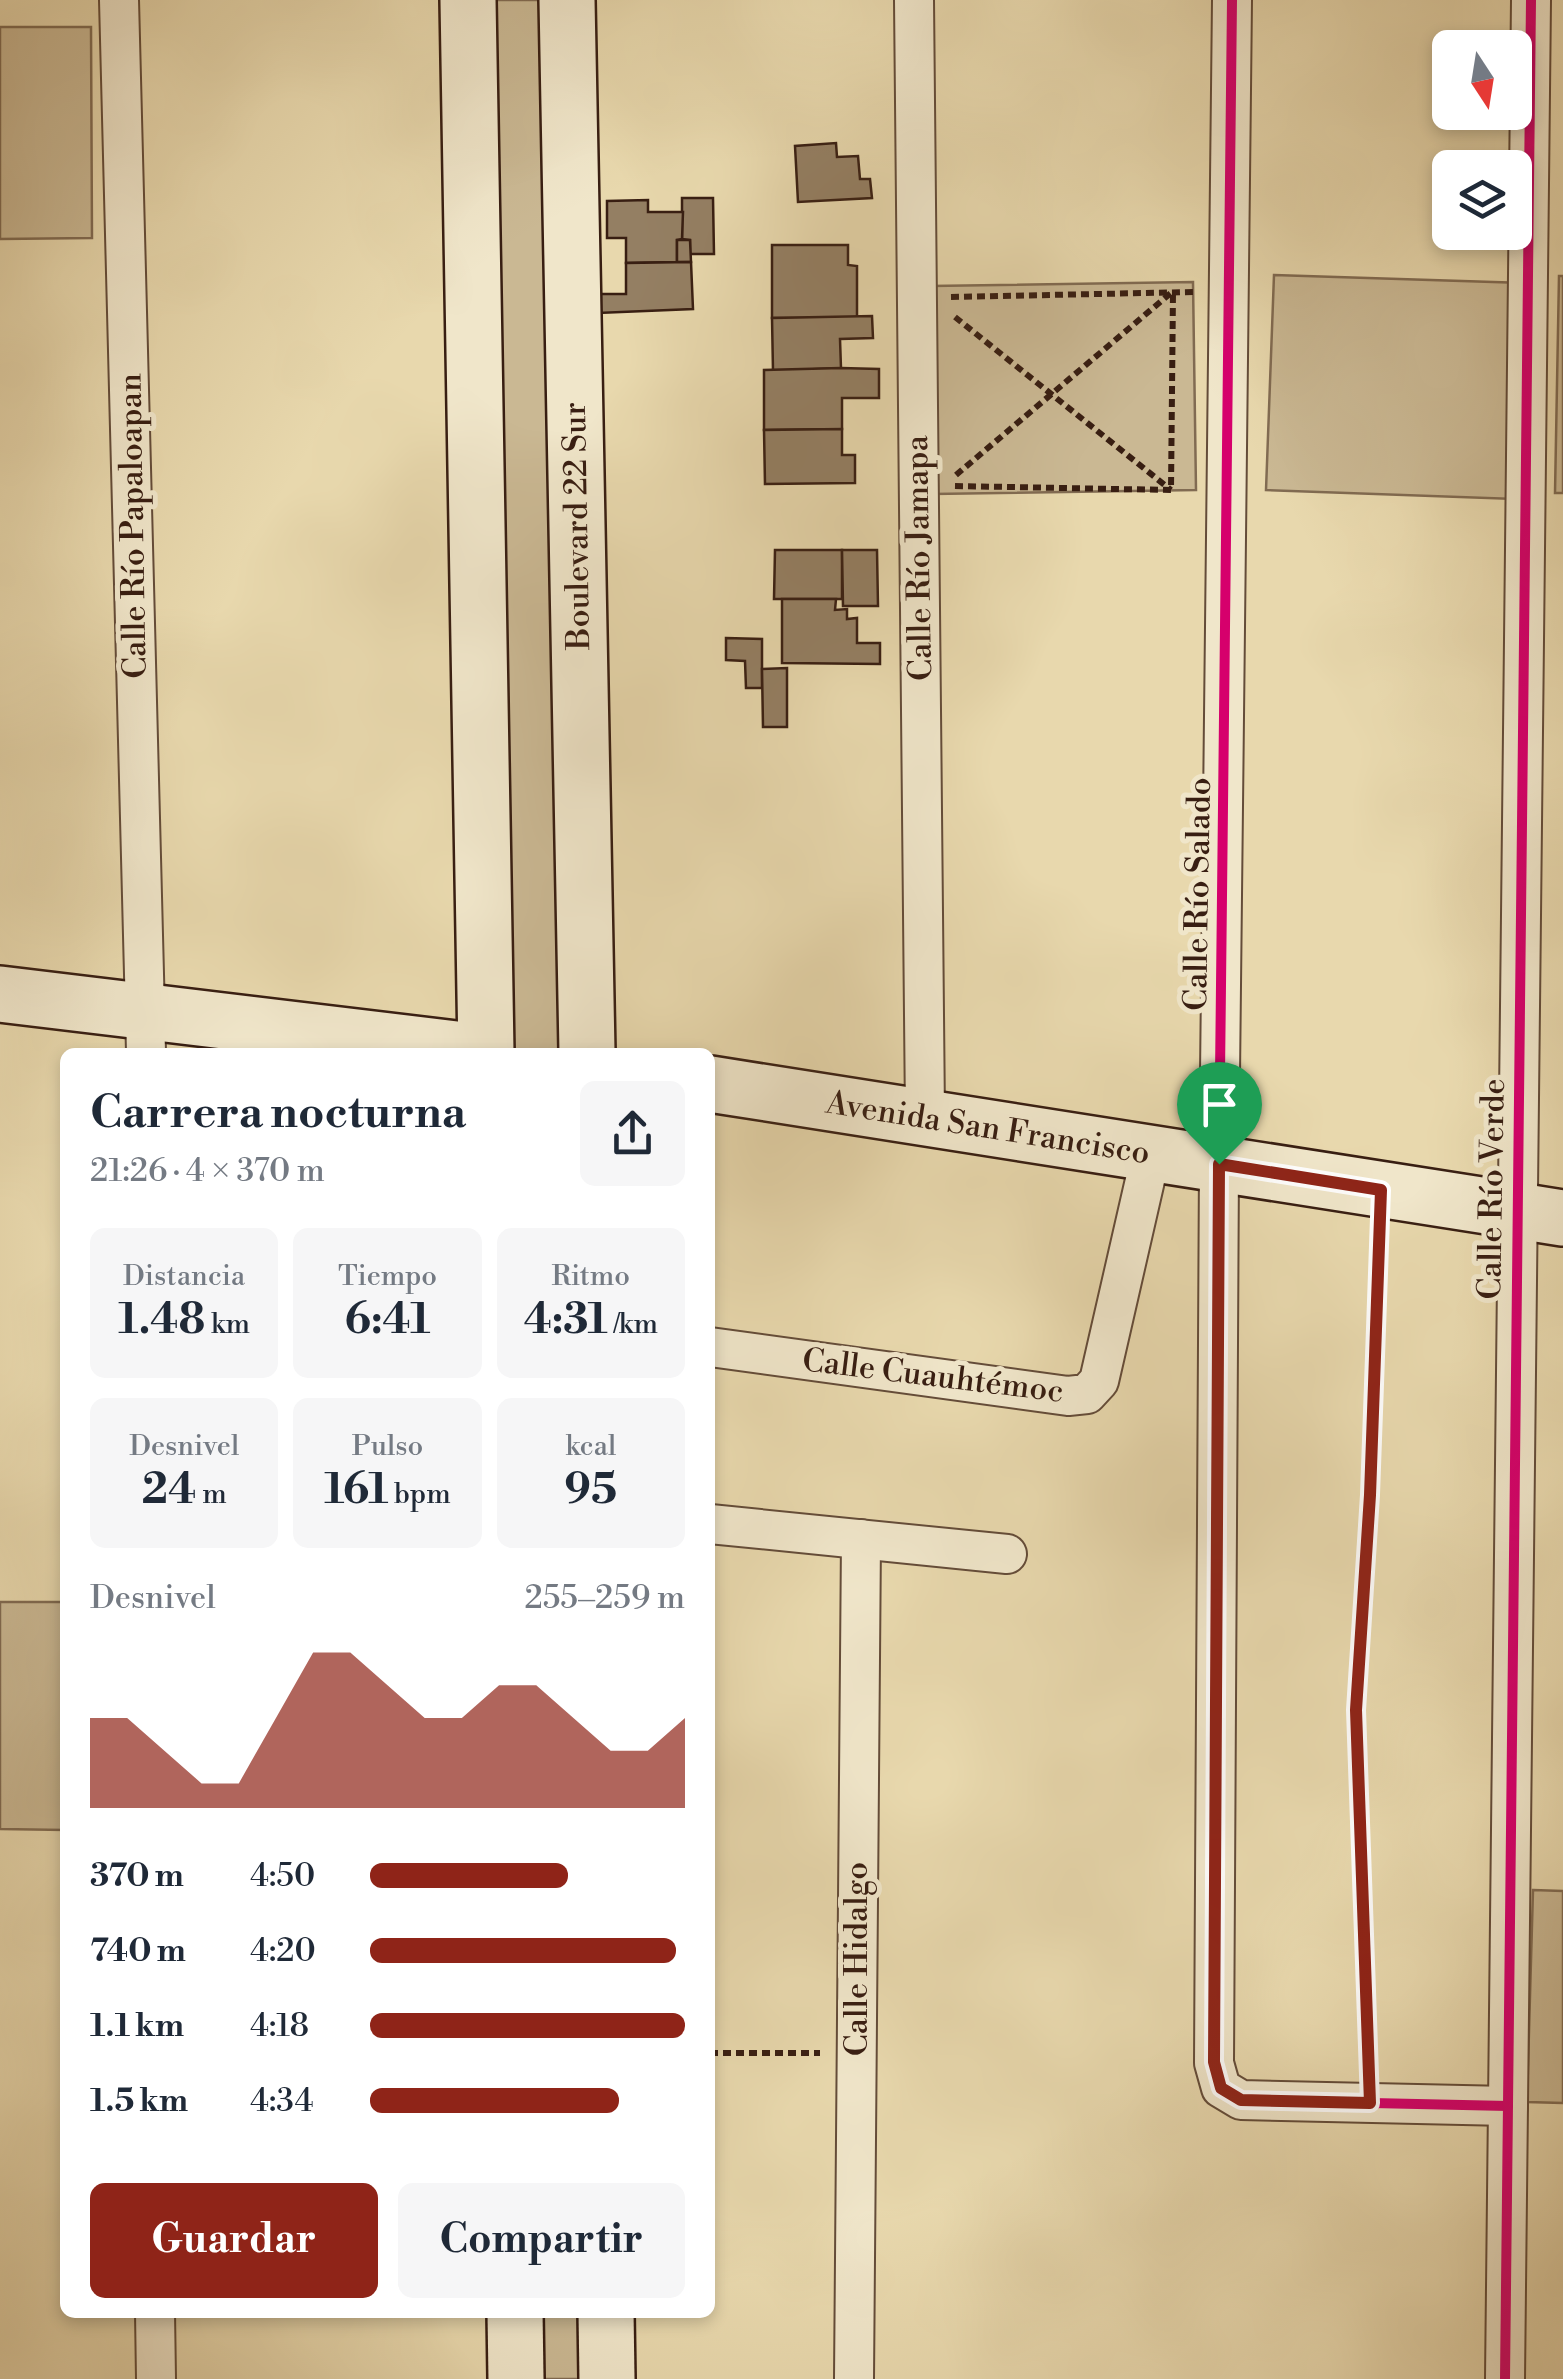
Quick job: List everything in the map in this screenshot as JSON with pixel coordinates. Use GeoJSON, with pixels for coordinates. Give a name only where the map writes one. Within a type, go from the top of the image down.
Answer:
{"type":"FeatureCollection","features":[{"type":"Feature","properties":{"kind":"street","name":"Calle Río Papaloapan"},"geometry":{"type":"LineString","coordinates":[[119,0],[146,1033]]}},
{"type":"Feature","properties":{"kind":"street"},"geometry":{"type":"LineString","coordinates":[[468,0],[483,1048]]}},
{"type":"Feature","properties":{"kind":"street","name":"Boulevard 22 Sur"},"geometry":{"type":"LineString","coordinates":[[567,0],[587,1048]]}},
{"type":"Feature","properties":{"kind":"street","name":"Calle Río Jamapa"},"geometry":{"type":"LineString","coordinates":[[914,0],[925,1116]]}},
{"type":"Feature","properties":{"kind":"street","name":"Calle Río Salado"},"geometry":{"type":"LineString","coordinates":[[1232,0],[1214,2062],[1221,2088],[1241,2100],[1370,2103]]}},
{"type":"Feature","properties":{"kind":"street","name":"Calle Río Verde"},"geometry":{"type":"LineString","coordinates":[[1505,2379],[1508,2106],[1540,1214],[1531,0]]}},
{"type":"Feature","properties":{"kind":"street"},"geometry":{"type":"LineString","coordinates":[[0,994],[146,1033],[412,1048]]}},
{"type":"Feature","properties":{"kind":"street","name":"Avenida San Francisco"},"geometry":{"type":"LineString","coordinates":[[715,1085],[1540,1214]]}},
{"type":"Feature","properties":{"kind":"street","name":"Calle Cuauhtémoc"},"geometry":{"type":"LineString","coordinates":[[715,1348],[1068,1396],[1087,1394],[1100,1382],[1150,1154]]}},
{"type":"Feature","properties":{"kind":"street"},"geometry":{"type":"LineString","coordinates":[[715,1524],[1007,1554]]}},
{"type":"Feature","properties":{"kind":"street","name":"Calle Hidalgo"},"geometry":{"type":"LineString","coordinates":[[854,2379],[861,1539]]}},
{"type":"Feature","properties":{"kind":"street"},"geometry":{"type":"LineString","coordinates":[[1370,2103],[1508,2106]]}},
{"type":"Feature","properties":{"kind":"street"},"geometry":{"type":"LineString","coordinates":[[155,2318],[156,2379]]}},
{"type":"Feature","properties":{"kind":"street"},"geometry":{"type":"LineString","coordinates":[[514,2318],[516,2379]]}},
{"type":"Feature","properties":{"kind":"street"},"geometry":{"type":"LineString","coordinates":[[606,2318],[608,2379]]}},
{"type":"Feature","properties":{"kind":"path"},"geometry":{"type":"LineString","coordinates":[[949,297],[1173,292]]}},
{"type":"Feature","properties":{"kind":"path"},"geometry":{"type":"LineString","coordinates":[[1171,490],[943,486],[1173,292]]}},
{"type":"Feature","properties":{"kind":"path"},"geometry":{"type":"LineString","coordinates":[[1171,490],[1173,292]]}},
{"type":"Feature","properties":{"kind":"path"},"geometry":{"type":"LineString","coordinates":[[946,309],[1171,490]]}},
{"type":"Feature","properties":{"kind":"path"},"geometry":{"type":"LineString","coordinates":[[1370,2103],[1356,1710],[1370,1495],[1381,1190]]}},
{"type":"Feature","properties":{"kind":"path"},"geometry":{"type":"LineString","coordinates":[[715,2052],[856,2054]]}},
{"type":"Feature","properties":{"kind":"shaded area"},"geometry":{"type":"Polygon","coordinates":[[[468,0],[567,0],[587,1048],[486,1048],[468,0]]]}},
{"type":"Feature","properties":{"kind":"shaded area"},"geometry":{"type":"Polygon","coordinates":[[[0,27],[91,27],[92,238],[0,239],[0,27]]]}},
{"type":"Feature","properties":{"kind":"shaded area"},"geometry":{"type":"Polygon","coordinates":[[[1274,275],[1524,283],[1515,499],[1266,490],[1274,275]]]}},
{"type":"Feature","properties":{"kind":"shaded area"},"geometry":{"type":"Polygon","coordinates":[[[1559,276],[1563,276],[1563,493],[1555,493],[1559,276]]]}},
{"type":"Feature","properties":{"kind":"shaded area"},"geometry":{"type":"Polygon","coordinates":[[[1193,282],[1196,490],[933,494],[931,286],[1193,282]]]}},
{"type":"Feature","properties":{"kind":"shaded area"},"geometry":{"type":"Polygon","coordinates":[[[0,1602],[60,1602],[60,1830],[0,1829],[0,1602]]]}},
{"type":"Feature","properties":{"kind":"shaded area"},"geometry":{"type":"Polygon","coordinates":[[[1533,1890],[1563,1891],[1563,2103],[1527,2102],[1533,1890]]]}},
{"type":"Feature","properties":{"kind":"shaded area"},"geometry":{"type":"Polygon","coordinates":[[[515,2318],[606,2318],[607,2379],[516,2379],[515,2318]]]}},
{"type":"Feature","properties":{"kind":"building"},"geometry":{"type":"Polygon","coordinates":[[[836,143],[837,157],[858,156],[860,179],[870,179],[872,198],[798,202],[795,146],[836,143]]]}},
{"type":"Feature","properties":{"kind":"building"},"geometry":{"type":"Polygon","coordinates":[[[682,198],[713,198],[714,254],[690,254],[690,240],[682,239],[682,198]]]}},
{"type":"Feature","properties":{"kind":"building"},"geometry":{"type":"Polygon","coordinates":[[[648,200],[648,212],[683,212],[677,262],[626,263],[626,238],[607,238],[607,201],[648,200]]]}},
{"type":"Feature","properties":{"kind":"building"},"geometry":{"type":"Polygon","coordinates":[[[677,240],[690,240],[691,262],[677,262],[677,240]]]}},
{"type":"Feature","properties":{"kind":"building"},"geometry":{"type":"Polygon","coordinates":[[[772,245],[848,245],[848,265],[857,266],[857,318],[772,318],[772,245]]]}},
{"type":"Feature","properties":{"kind":"building"},"geometry":{"type":"Polygon","coordinates":[[[691,262],[693,309],[598,313],[597,294],[626,294],[626,263],[691,262]]]}},
{"type":"Feature","properties":{"kind":"building"},"geometry":{"type":"Polygon","coordinates":[[[872,316],[873,338],[840,339],[841,368],[773,371],[772,318],[872,316]]]}},
{"type":"Feature","properties":{"kind":"building"},"geometry":{"type":"Polygon","coordinates":[[[879,369],[879,398],[842,398],[842,429],[764,430],[764,370],[879,369]]]}},
{"type":"Feature","properties":{"kind":"building"},"geometry":{"type":"Polygon","coordinates":[[[842,429],[842,455],[855,455],[855,483],[765,484],[764,430],[842,429]]]}},
{"type":"Feature","properties":{"kind":"building"},"geometry":{"type":"Polygon","coordinates":[[[775,550],[842,550],[842,599],[774,599],[775,550]]]}},
{"type":"Feature","properties":{"kind":"building"},"geometry":{"type":"Polygon","coordinates":[[[842,550],[877,550],[878,606],[843,606],[842,550]]]}},
{"type":"Feature","properties":{"kind":"building"},"geometry":{"type":"Polygon","coordinates":[[[782,599],[836,599],[835,610],[847,609],[847,619],[857,618],[857,643],[880,643],[880,664],[782,663],[782,599]]]}},
{"type":"Feature","properties":{"kind":"building"},"geometry":{"type":"Polygon","coordinates":[[[726,638],[762,639],[762,688],[746,688],[745,661],[726,660],[726,638]]]}},
{"type":"Feature","properties":{"kind":"building"},"geometry":{"type":"Polygon","coordinates":[[[787,668],[787,727],[763,727],[762,669],[787,668]]]}},
{"type":"Feature","properties":{"kind":"cycle path"},"geometry":{"type":"LineString","coordinates":[[1232,0],[1214,2063],[1221,2088],[1241,2100],[1508,2106]]}},
{"type":"Feature","properties":{"kind":"cycle path"},"geometry":{"type":"LineString","coordinates":[[1505,2379],[1531,0]]}},
{"type":"Feature","properties":{"kind":"route"},"geometry":{"type":"LineString","coordinates":[[1219,1164],[1381,1190],[1370,1495],[1356,1710],[1370,2103],[1241,2100],[1221,2088],[1214,2062],[1219,1164]]}}]}
